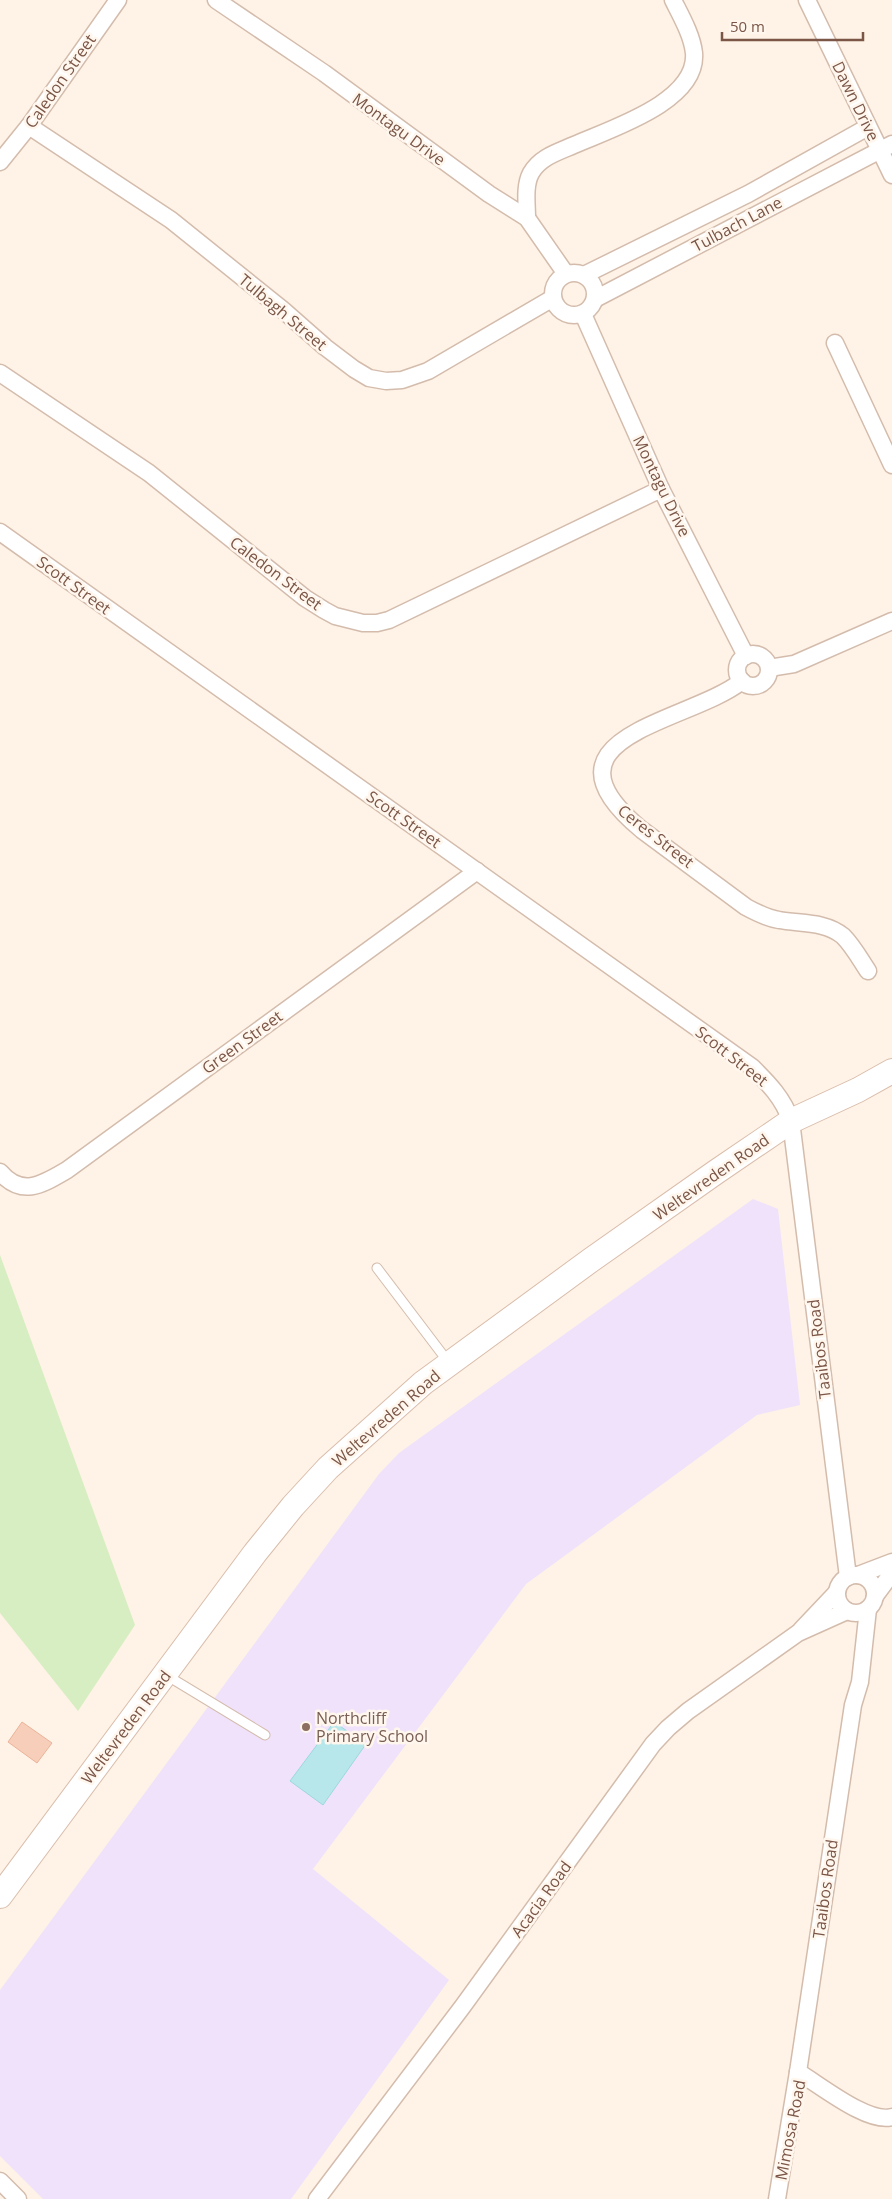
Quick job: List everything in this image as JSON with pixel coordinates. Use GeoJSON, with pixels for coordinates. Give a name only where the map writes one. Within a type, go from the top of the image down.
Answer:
{"type":"FeatureCollection","features":[{"type":"Feature","properties":{"kind":"main road","name":"Weltevreden Road"},"geometry":{"type":"LineString","coordinates":[[0,1896],[255,1554],[328,1468],[368,1430],[423,1382],[677,1199],[791,1121],[858,1090],[892,1071]]}},
{"type":"Feature","properties":{"kind":"street","name":"Caledon Street"},"geometry":{"type":"LineString","coordinates":[[0,162],[29,126],[118,0]]}},
{"type":"Feature","properties":{"kind":"street","name":"Montagu Drive"},"geometry":{"type":"LineString","coordinates":[[216,0],[324,73],[482,189],[527,218],[566,274]]}},
{"type":"Feature","properties":{"kind":"street"},"geometry":{"type":"LineString","coordinates":[[527,218],[529,177],[545,158],[652,110],[676,92],[690,76],[694,52],[674,0]]}},
{"type":"Feature","properties":{"kind":"street","name":"Dawn Drive"},"geometry":{"type":"LineString","coordinates":[[807,0],[868,127],[886,147],[892,175]]}},
{"type":"Feature","properties":{"kind":"street","name":"Tulbagh Street"},"geometry":{"type":"LineString","coordinates":[[29,126],[171,220],[283,310],[325,348],[354,370],[369,378],[386,381],[402,380],[428,371],[553,298]]}},
{"type":"Feature","properties":{"kind":"street","name":"Tulbach Lane"},"geometry":{"type":"LineString","coordinates":[[584,275],[777,178],[868,127]]}},
{"type":"Feature","properties":{"kind":"street","name":"Tulbach Lane"},"geometry":{"type":"LineString","coordinates":[[595,299],[886,147]]}},
{"type":"Feature","properties":{"kind":"street"},"geometry":{"type":"LineString","coordinates":[[777,178],[788,198]]}},
{"type":"Feature","properties":{"kind":"street"},"geometry":{"type":"LineString","coordinates":[[575,272],[584,275],[591,281],[595,289],[595,299],[590,308],[582,314],[573,316],[564,313],[557,307],[553,298],[553,288],[558,280],[566,274],[575,272]]}},
{"type":"Feature","properties":{"kind":"street","name":"Montagu Drive"},"geometry":{"type":"LineString","coordinates":[[582,314],[661,489],[746,656]]}},
{"type":"Feature","properties":{"kind":"street"},"geometry":{"type":"LineString","coordinates":[[835,343],[892,465]]}},
{"type":"Feature","properties":{"kind":"street","name":"Caledon Street"},"geometry":{"type":"LineString","coordinates":[[0,373],[149,474],[305,598],[336,616],[363,623],[378,623],[389,620],[661,489]]}},
{"type":"Feature","properties":{"kind":"street","name":"Scott Street"},"geometry":{"type":"LineString","coordinates":[[0,532],[752,1067],[774,1089],[785,1104],[791,1121]]}},
{"type":"Feature","properties":{"kind":"street"},"geometry":{"type":"LineString","coordinates":[[769,668],[794,664],[892,622]]}},
{"type":"Feature","properties":{"kind":"street"},"geometry":{"type":"LineString","coordinates":[[758,655],[767,663],[769,668],[765,680],[760,684],[754,686],[742,681],[739,677],[737,667],[746,656],[758,655]]}},
{"type":"Feature","properties":{"kind":"street","name":"Ceres Street"},"geometry":{"type":"LineString","coordinates":[[742,681],[719,696],[638,730],[618,743],[609,752],[604,762],[603,780],[607,793],[626,817],[746,907],[777,920],[831,928],[853,947],[868,971]]}},
{"type":"Feature","properties":{"kind":"street","name":"Green Street"},"geometry":{"type":"LineString","coordinates":[[0,1173],[16,1185],[28,1187],[42,1184],[67,1170],[477,871]]}},
{"type":"Feature","properties":{"kind":"street","name":"Taaibos Road"},"geometry":{"type":"LineString","coordinates":[[791,1121],[853,1576]]}},
{"type":"Feature","properties":{"kind":"street"},"geometry":{"type":"LineString","coordinates":[[853,1576],[865,1578],[871,1582],[860,1607],[841,1606],[837,1592],[839,1586],[853,1576],[892,1562]]}},
{"type":"Feature","properties":{"kind":"street","name":"Acacia Road"},"geometry":{"type":"LineString","coordinates":[[798,1633],[860,1607],[892,1573]]}},
{"type":"Feature","properties":{"kind":"street","name":"Acacia Road"},"geometry":{"type":"LineString","coordinates":[[318,2199],[468,1998],[653,1744],[668,1728],[688,1712],[798,1633],[837,1592]]}},
{"type":"Feature","properties":{"kind":"street","name":"Taaibos Road"},"geometry":{"type":"LineString","coordinates":[[798,2072],[853,1705],[860,1682],[860,1607]]}},
{"type":"Feature","properties":{"kind":"street","name":"Mimosa Road"},"geometry":{"type":"LineString","coordinates":[[777,2199],[798,2072],[866,2115],[887,2119],[892,2117]]}},
{"type":"Feature","properties":{"kind":"street"},"geometry":{"type":"LineString","coordinates":[[0,2181],[18,2199]]}},
{"type":"Feature","properties":{"kind":"lane"},"geometry":{"type":"LineString","coordinates":[[378,1268],[449,1364]]}},
{"type":"Feature","properties":{"kind":"lane"},"geometry":{"type":"LineString","coordinates":[[165,1675],[265,1735]]}},
{"type":"Feature","properties":{"kind":"shaded area","name":"Northcliff Primary School"},"geometry":{"type":"Polygon","coordinates":[[[753,1199],[778,1209],[800,1405],[757,1415],[526,1584],[313,1869],[449,1980],[291,2199],[43,2199],[0,2156],[0,1990],[379,1474],[399,1453],[753,1199]]]}},
{"type":"Feature","properties":{"kind":"green space"},"geometry":{"type":"Polygon","coordinates":[[[0,1255],[135,1625],[78,1711],[0,1613],[0,1255]]]}},
{"type":"Feature","properties":{"kind":"water"},"geometry":{"type":"Polygon","coordinates":[[[334,1722],[366,1744],[323,1805],[290,1781],[334,1722]]]}},
{"type":"Feature","properties":{"kind":"building"},"geometry":{"type":"Polygon","coordinates":[[[22,1722],[52,1743],[37,1763],[8,1742],[22,1722]]]}},
{"type":"Feature","properties":{"kind":"place","name":"Northcliff Primary School"},"geometry":{"type":"Point","coordinates":[306,1727]}}]}
